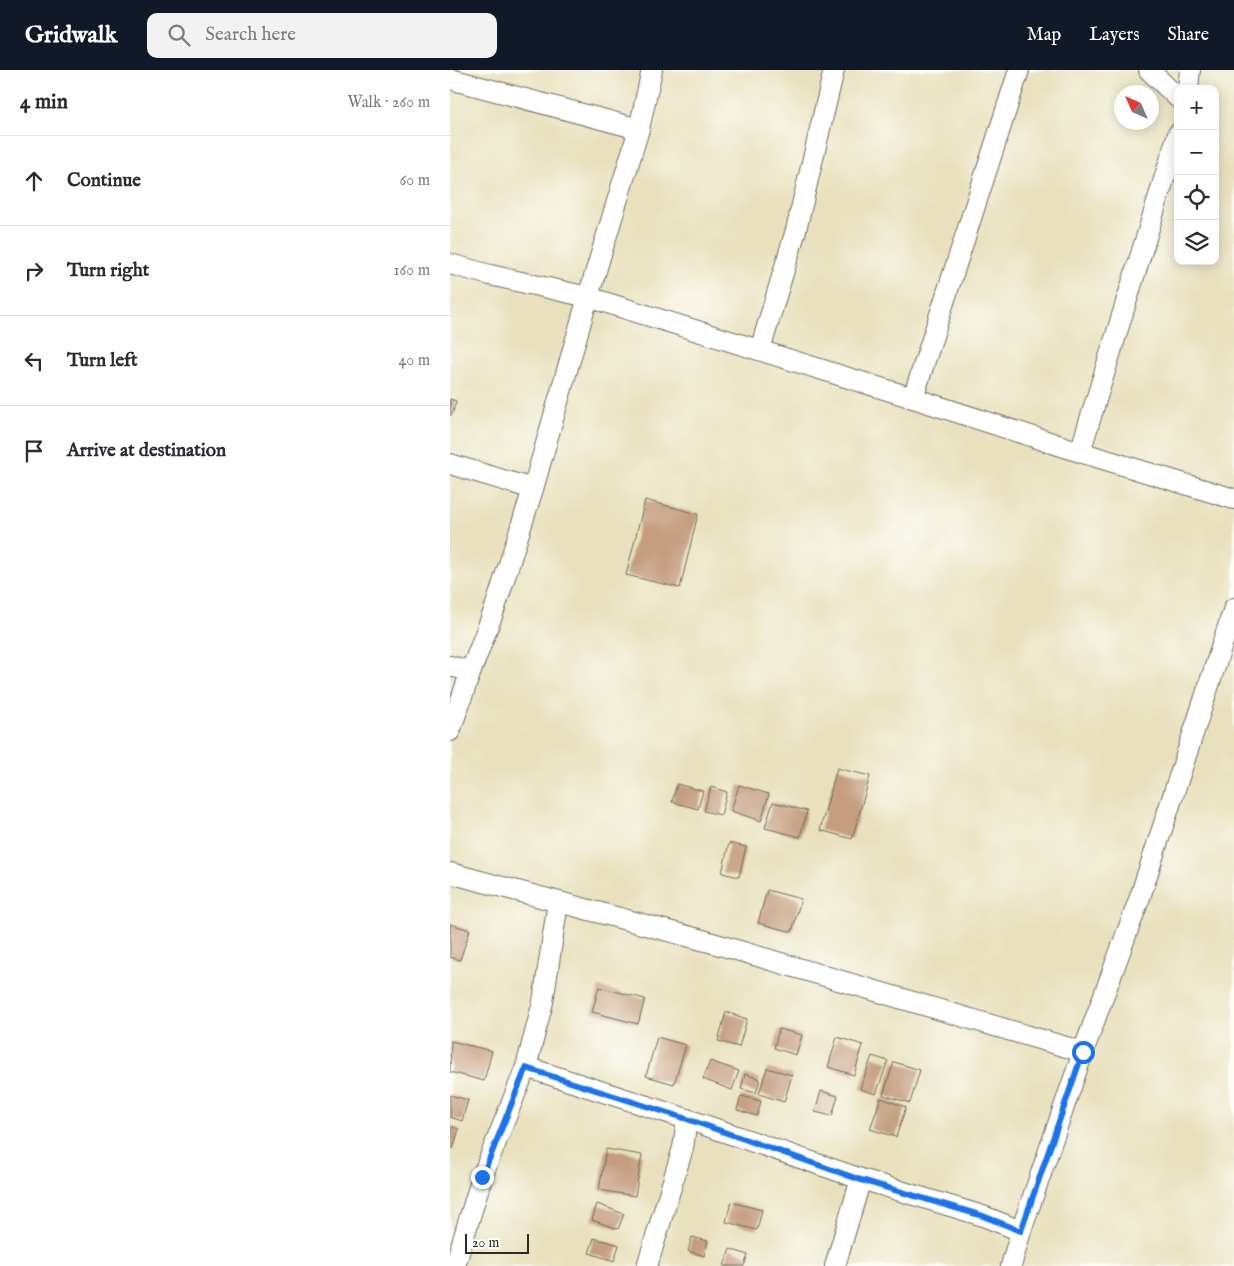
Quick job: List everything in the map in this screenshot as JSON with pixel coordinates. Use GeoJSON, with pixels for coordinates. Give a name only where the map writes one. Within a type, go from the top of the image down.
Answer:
{"type":"FeatureCollection","features":[{"type":"Feature","properties":{"kind":"street"},"geometry":{"type":"LineString","coordinates":[[450,731],[495,608],[534,489],[588,297],[639,129],[652,70]]}},
{"type":"Feature","properties":{"kind":"street"},"geometry":{"type":"LineString","coordinates":[[760,350],[796,230],[834,70]]}},
{"type":"Feature","properties":{"kind":"street"},"geometry":{"type":"LineString","coordinates":[[913,398],[1019,70]]}},
{"type":"Feature","properties":{"kind":"street"},"geometry":{"type":"LineString","coordinates":[[1148,70],[1174,94]]}},
{"type":"Feature","properties":{"kind":"street"},"geometry":{"type":"LineString","coordinates":[[1188,85],[1190,70]]}},
{"type":"Feature","properties":{"kind":"street"},"geometry":{"type":"LineString","coordinates":[[450,79],[639,129]]}},
{"type":"Feature","properties":{"kind":"street"},"geometry":{"type":"LineString","coordinates":[[1080,452],[1174,147]]}},
{"type":"Feature","properties":{"kind":"street"},"geometry":{"type":"LineString","coordinates":[[450,264],[588,297],[1234,499]]}},
{"type":"Feature","properties":{"kind":"street"},"geometry":{"type":"LineString","coordinates":[[450,464],[534,489]]}},
{"type":"Feature","properties":{"kind":"street"},"geometry":{"type":"LineString","coordinates":[[1011,1266],[1021,1231],[1083,1052],[1140,896],[1234,608]]}},
{"type":"Feature","properties":{"kind":"street"},"geometry":{"type":"LineString","coordinates":[[450,666],[471,671]]}},
{"type":"Feature","properties":{"kind":"street"},"geometry":{"type":"LineString","coordinates":[[450,873],[706,941],[1083,1052]]}},
{"type":"Feature","properties":{"kind":"street"},"geometry":{"type":"LineString","coordinates":[[456,1266],[482,1177],[526,1068],[543,1002],[558,902]]}},
{"type":"Feature","properties":{"kind":"street"},"geometry":{"type":"LineString","coordinates":[[526,1068],[687,1119],[861,1180],[983,1216],[1021,1231]]}},
{"type":"Feature","properties":{"kind":"street"},"geometry":{"type":"LineString","coordinates":[[647,1266],[682,1148],[687,1119]]}},
{"type":"Feature","properties":{"kind":"street"},"geometry":{"type":"LineString","coordinates":[[835,1266],[861,1180]]}},
{"type":"Feature","properties":{"kind":"building"},"geometry":{"type":"Polygon","coordinates":[[[450,399],[456,401],[452,415],[450,414],[450,399]]]}},
{"type":"Feature","properties":{"kind":"building"},"geometry":{"type":"Polygon","coordinates":[[[645,500],[698,514],[680,588],[626,575],[645,500]]]}},
{"type":"Feature","properties":{"kind":"building"},"geometry":{"type":"Polygon","coordinates":[[[837,768],[870,776],[852,839],[820,830],[837,768]]]}},
{"type":"Feature","properties":{"kind":"building"},"geometry":{"type":"Polygon","coordinates":[[[677,784],[703,791],[698,809],[672,802],[677,784]]]}},
{"type":"Feature","properties":{"kind":"building"},"geometry":{"type":"Polygon","coordinates":[[[739,785],[769,794],[761,821],[731,811],[739,785]]]}},
{"type":"Feature","properties":{"kind":"building"},"geometry":{"type":"Polygon","coordinates":[[[711,787],[727,792],[721,815],[704,811],[711,787]]]}},
{"type":"Feature","properties":{"kind":"building"},"geometry":{"type":"Polygon","coordinates":[[[773,802],[807,811],[800,837],[765,828],[773,802]]]}},
{"type":"Feature","properties":{"kind":"building"},"geometry":{"type":"Polygon","coordinates":[[[729,843],[746,847],[739,877],[722,873],[729,843]]]}},
{"type":"Feature","properties":{"kind":"building"},"geometry":{"type":"Polygon","coordinates":[[[767,890],[801,899],[792,932],[758,923],[767,890]]]}},
{"type":"Feature","properties":{"kind":"building"},"geometry":{"type":"Polygon","coordinates":[[[450,924],[470,930],[460,960],[450,957],[450,924]]]}},
{"type":"Feature","properties":{"kind":"building"},"geometry":{"type":"Polygon","coordinates":[[[599,987],[645,999],[638,1024],[592,1012],[599,987]]]}},
{"type":"Feature","properties":{"kind":"building"},"geometry":{"type":"Polygon","coordinates":[[[726,1012],[747,1019],[739,1047],[718,1041],[726,1012]]]}},
{"type":"Feature","properties":{"kind":"building"},"geometry":{"type":"Polygon","coordinates":[[[779,1029],[802,1035],[796,1055],[774,1048],[779,1029]]]}},
{"type":"Feature","properties":{"kind":"building"},"geometry":{"type":"Polygon","coordinates":[[[657,1037],[686,1045],[674,1084],[646,1076],[657,1037]]]}},
{"type":"Feature","properties":{"kind":"building"},"geometry":{"type":"Polygon","coordinates":[[[837,1037],[863,1045],[854,1075],[828,1067],[837,1037]]]}},
{"type":"Feature","properties":{"kind":"building"},"geometry":{"type":"Polygon","coordinates":[[[451,1041],[492,1051],[484,1081],[450,1072],[451,1041]]]}},
{"type":"Feature","properties":{"kind":"building"},"geometry":{"type":"Polygon","coordinates":[[[872,1056],[888,1061],[876,1094],[860,1089],[872,1056]]]}},
{"type":"Feature","properties":{"kind":"building"},"geometry":{"type":"Polygon","coordinates":[[[710,1061],[739,1071],[732,1090],[703,1079],[710,1061]]]}},
{"type":"Feature","properties":{"kind":"building"},"geometry":{"type":"Polygon","coordinates":[[[894,1062],[920,1070],[910,1103],[883,1095],[894,1062]]]}},
{"type":"Feature","properties":{"kind":"building"},"geometry":{"type":"Polygon","coordinates":[[[767,1068],[792,1075],[784,1102],[759,1094],[767,1068]]]}},
{"type":"Feature","properties":{"kind":"building"},"geometry":{"type":"Polygon","coordinates":[[[745,1074],[760,1079],[756,1093],[741,1089],[745,1074]]]}},
{"type":"Feature","properties":{"kind":"building"},"geometry":{"type":"Polygon","coordinates":[[[821,1091],[838,1096],[832,1116],[815,1112],[821,1091]]]}},
{"type":"Feature","properties":{"kind":"building"},"geometry":{"type":"Polygon","coordinates":[[[450,1095],[468,1100],[462,1121],[450,1117],[450,1095]]]}},
{"type":"Feature","properties":{"kind":"building"},"geometry":{"type":"Polygon","coordinates":[[[741,1096],[761,1101],[757,1116],[737,1110],[741,1096]]]}},
{"type":"Feature","properties":{"kind":"building"},"geometry":{"type":"Polygon","coordinates":[[[881,1098],[906,1107],[896,1137],[870,1129],[881,1098]]]}},
{"type":"Feature","properties":{"kind":"building"},"geometry":{"type":"Polygon","coordinates":[[[450,1126],[459,1129],[453,1149],[450,1148],[450,1126]]]}},
{"type":"Feature","properties":{"kind":"building"},"geometry":{"type":"Polygon","coordinates":[[[606,1149],[642,1155],[635,1196],[599,1190],[606,1149]]]}},
{"type":"Feature","properties":{"kind":"building"},"geometry":{"type":"Polygon","coordinates":[[[731,1202],[762,1210],[757,1230],[726,1222],[731,1202]]]}},
{"type":"Feature","properties":{"kind":"building"},"geometry":{"type":"Polygon","coordinates":[[[597,1204],[624,1214],[618,1229],[592,1220],[597,1204]]]}},
{"type":"Feature","properties":{"kind":"building"},"geometry":{"type":"Polygon","coordinates":[[[692,1237],[708,1241],[704,1256],[688,1251],[692,1237]]]}},
{"type":"Feature","properties":{"kind":"building"},"geometry":{"type":"Polygon","coordinates":[[[594,1238],[619,1245],[614,1261],[589,1253],[594,1238]]]}},
{"type":"Feature","properties":{"kind":"building"},"geometry":{"type":"Polygon","coordinates":[[[730,1249],[748,1255],[744,1266],[724,1266],[730,1249]]]}},
{"type":"Feature","properties":{"kind":"route"},"geometry":{"type":"LineString","coordinates":[[482,1177],[526,1068],[687,1119],[861,1180],[983,1216],[1021,1231],[1083,1052]]}}]}
